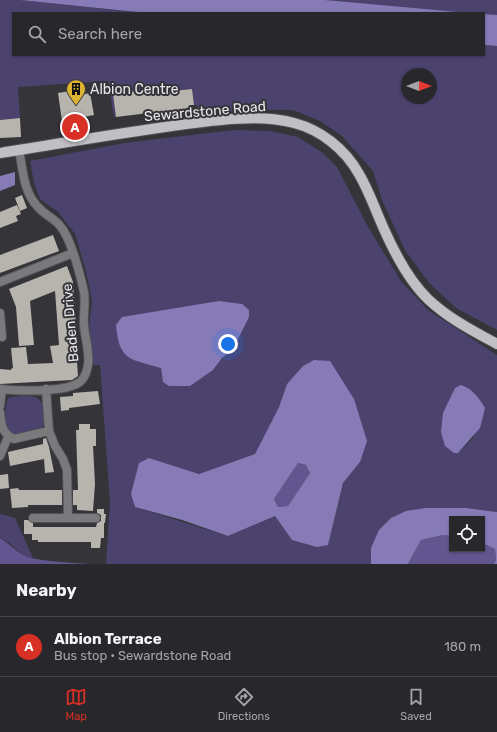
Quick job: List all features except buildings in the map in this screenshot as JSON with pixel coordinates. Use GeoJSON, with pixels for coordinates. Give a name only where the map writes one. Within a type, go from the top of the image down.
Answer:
{"type":"FeatureCollection","features":[{"type":"Feature","properties":{"kind":"main road","name":"Sewardstone Road"},"geometry":{"type":"LineString","coordinates":[[0,153],[109,135],[196,123],[272,119],[293,122],[309,128],[328,139],[351,160],[397,255],[412,280],[427,298],[440,310],[497,344]]}},
{"type":"Feature","properties":{"kind":"street","name":"Baden Drive"},"geometry":{"type":"LineString","coordinates":[[1,389],[23,391],[72,386],[80,382],[85,376],[88,364],[84,324],[84,293],[73,253],[67,236],[58,222],[38,208],[32,201],[26,188],[19,150]]}},
{"type":"Feature","properties":{"kind":"street"},"geometry":{"type":"LineString","coordinates":[[0,282],[73,253]]}},
{"type":"Feature","properties":{"kind":"street"},"geometry":{"type":"LineString","coordinates":[[0,314],[2,336]]}},
{"type":"Feature","properties":{"kind":"street"},"geometry":{"type":"LineString","coordinates":[[0,406],[1,389]]}},
{"type":"Feature","properties":{"kind":"street"},"geometry":{"type":"LineString","coordinates":[[46,389],[49,431],[55,446],[63,458],[67,470],[68,518]]}},
{"type":"Feature","properties":{"kind":"street"},"geometry":{"type":"LineString","coordinates":[[0,412],[1,424],[5,433],[14,439],[49,431]]}},
{"type":"Feature","properties":{"kind":"street"},"geometry":{"type":"LineString","coordinates":[[0,456],[8,436]]}},
{"type":"Feature","properties":{"kind":"street"},"geometry":{"type":"LineString","coordinates":[[33,518],[96,518]]}},
{"type":"Feature","properties":{"kind":"shaded area"},"geometry":{"type":"Polygon","coordinates":[[[0,0],[20,0],[137,12],[12,12],[12,56],[485,56],[485,45],[497,46],[497,330],[456,308],[429,283],[405,250],[382,200],[373,171],[342,136],[320,121],[293,110],[244,110],[198,117],[197,105],[194,105],[192,89],[166,92],[168,108],[166,108],[163,88],[114,94],[116,117],[114,117],[108,81],[18,87],[20,118],[0,120],[0,0]]]}},
{"type":"Feature","properties":{"kind":"shaded area"},"geometry":{"type":"Polygon","coordinates":[[[20,0],[325,0],[458,12],[137,12],[20,0]]]}},
{"type":"Feature","properties":{"kind":"shaded area"},"geometry":{"type":"Polygon","coordinates":[[[325,0],[497,0],[497,15],[485,14],[485,12],[437,11],[325,0]]]}},
{"type":"Feature","properties":{"kind":"shaded area"},"geometry":{"type":"Polygon","coordinates":[[[485,14],[497,15],[497,46],[485,45],[485,14]]]}},
{"type":"Feature","properties":{"kind":"shaded area"},"geometry":{"type":"Polygon","coordinates":[[[234,130],[270,131],[298,137],[323,153],[337,167],[367,225],[401,281],[428,310],[497,355],[497,512],[466,508],[371,548],[371,564],[106,564],[110,502],[100,365],[93,365],[89,326],[92,301],[86,271],[75,234],[58,212],[40,199],[34,183],[30,161],[124,143],[234,130]],[[169,310],[122,317],[161,368],[163,382],[213,370],[222,358],[233,349],[169,310]],[[303,366],[287,384],[279,407],[255,454],[199,474],[149,458],[135,507],[228,536],[275,516],[292,540],[328,545],[343,483],[360,462],[303,366]],[[455,388],[451,399],[454,453],[458,453],[473,438],[485,408],[455,388]]]}},
{"type":"Feature","properties":{"kind":"shaded area"},"geometry":{"type":"Polygon","coordinates":[[[15,172],[15,185],[0,191],[0,176],[15,172]]]}},
{"type":"Feature","properties":{"kind":"shaded area"},"geometry":{"type":"Polygon","coordinates":[[[219,301],[242,304],[249,310],[249,317],[233,349],[222,358],[213,370],[190,386],[169,386],[163,382],[161,368],[141,363],[128,357],[120,346],[116,325],[122,317],[219,301]]]}},
{"type":"Feature","properties":{"kind":"shaded area"},"geometry":{"type":"Polygon","coordinates":[[[314,360],[330,361],[354,399],[367,441],[360,462],[343,483],[328,545],[317,547],[292,540],[275,516],[228,536],[182,520],[135,507],[131,494],[139,463],[149,458],[199,474],[255,454],[279,407],[287,384],[303,366],[314,360]],[[298,463],[274,499],[278,507],[288,506],[310,473],[306,465],[298,463]]]}},
{"type":"Feature","properties":{"kind":"shaded area"},"geometry":{"type":"Polygon","coordinates":[[[461,385],[472,391],[485,408],[480,428],[458,453],[454,453],[445,446],[441,432],[443,413],[455,388],[461,385]]]}},
{"type":"Feature","properties":{"kind":"shaded area"},"geometry":{"type":"Polygon","coordinates":[[[32,396],[40,400],[43,404],[46,417],[41,428],[14,435],[9,433],[5,420],[5,412],[8,398],[32,396]]]}},
{"type":"Feature","properties":{"kind":"shaded area"},"geometry":{"type":"Polygon","coordinates":[[[298,463],[306,465],[310,473],[288,506],[278,507],[274,499],[298,463]]]}},
{"type":"Feature","properties":{"kind":"shaded area"},"geometry":{"type":"Polygon","coordinates":[[[426,508],[466,508],[497,512],[497,564],[494,564],[496,560],[495,549],[485,544],[485,516],[449,516],[449,536],[443,535],[421,540],[408,564],[371,564],[371,548],[379,530],[391,518],[406,511],[426,508]]]}},
{"type":"Feature","properties":{"kind":"shaded area"},"geometry":{"type":"Polygon","coordinates":[[[0,514],[15,518],[33,558],[24,556],[8,542],[0,538],[0,514]]]}},
{"type":"Feature","properties":{"kind":"shaded area"},"geometry":{"type":"Polygon","coordinates":[[[443,535],[449,536],[449,552],[485,552],[485,544],[495,549],[496,560],[494,564],[408,564],[421,540],[443,535]]]}},
{"type":"Feature","properties":{"kind":"shaded area"},"geometry":{"type":"Polygon","coordinates":[[[0,538],[28,557],[89,564],[0,564],[0,538]]]}},
{"type":"Feature","properties":{"kind":"place","name":"Albion Centre"},"geometry":{"type":"Point","coordinates":[76,106]}},
{"type":"Feature","properties":{"kind":"place","name":"Albion Terrace"},"geometry":{"type":"Point","coordinates":[75,127]}}]}
